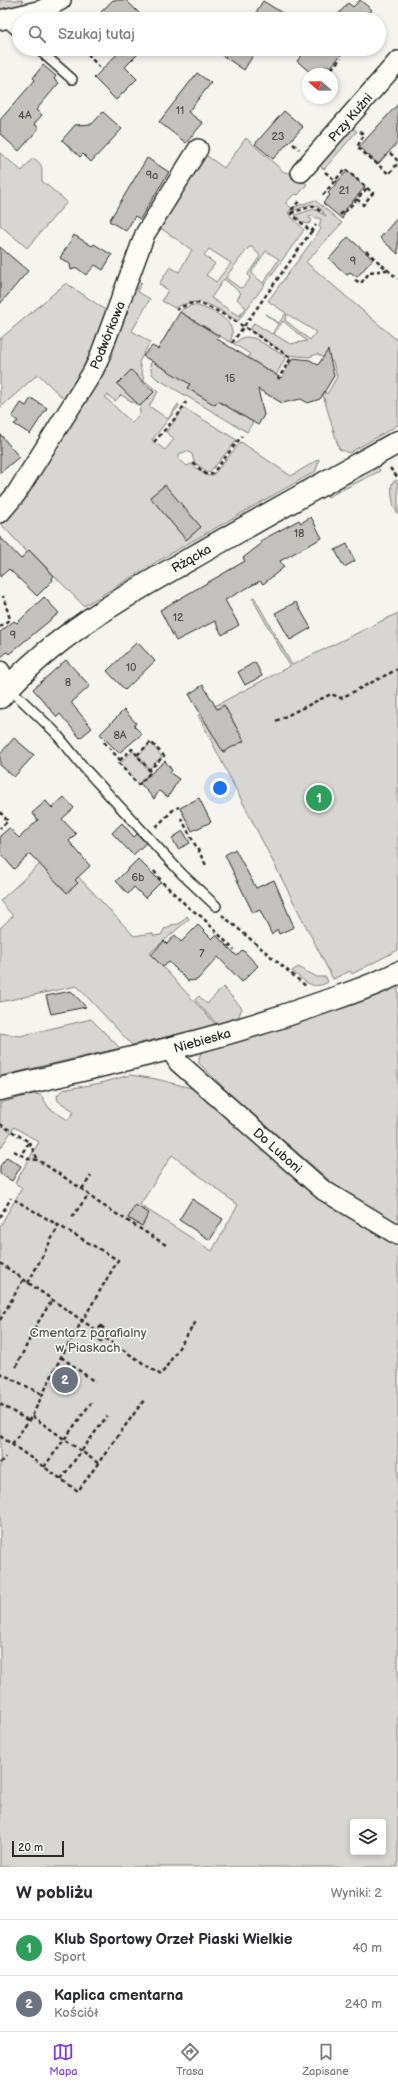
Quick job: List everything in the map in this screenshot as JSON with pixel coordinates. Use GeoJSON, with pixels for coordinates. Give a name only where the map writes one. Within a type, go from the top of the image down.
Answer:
{"type":"FeatureCollection","features":[{"type":"Feature","properties":{"kind":"street"},"geometry":{"type":"LineString","coordinates":[[34,12],[42,10],[61,0]]}},
{"type":"Feature","properties":{"kind":"street"},"geometry":{"type":"LineString","coordinates":[[2,20],[12,18]]}},
{"type":"Feature","properties":{"kind":"street","name":"Przy Kuźni"},"geometry":{"type":"LineString","coordinates":[[301,172],[398,61]]}},
{"type":"Feature","properties":{"kind":"street","name":"Podwórkowa"},"geometry":{"type":"LineString","coordinates":[[0,513],[16,494],[92,373],[98,361],[145,234],[198,148]]}},
{"type":"Feature","properties":{"kind":"street","name":"Rżącka"},"geometry":{"type":"LineString","coordinates":[[3,685],[69,633],[130,592],[398,442]]}},
{"type":"Feature","properties":{"kind":"street","name":"Niebieska"},"geometry":{"type":"LineString","coordinates":[[0,1089],[170,1049],[270,1021],[351,993],[398,973]]}},
{"type":"Feature","properties":{"kind":"street","name":"Do Luboni"},"geometry":{"type":"LineString","coordinates":[[170,1049],[179,1063],[323,1190],[398,1235]]}},
{"type":"Feature","properties":{"kind":"lane"},"geometry":{"type":"LineString","coordinates":[[2,20],[12,28]]}},
{"type":"Feature","properties":{"kind":"lane"},"geometry":{"type":"LineString","coordinates":[[46,56],[72,79]]}},
{"type":"Feature","properties":{"kind":"lane"},"geometry":{"type":"LineString","coordinates":[[3,685],[54,731],[86,770],[182,874],[216,906]]}},
{"type":"Feature","properties":{"kind":"path"},"geometry":{"type":"LineString","coordinates":[[90,56],[102,70]]}},
{"type":"Feature","properties":{"kind":"path"},"geometry":{"type":"LineString","coordinates":[[332,68],[341,58]]}},
{"type":"Feature","properties":{"kind":"path"},"geometry":{"type":"LineString","coordinates":[[358,129],[364,134],[357,147],[388,174],[398,162],[390,153]]}},
{"type":"Feature","properties":{"kind":"path"},"geometry":{"type":"LineString","coordinates":[[323,196],[336,182],[345,169],[373,193],[363,205],[357,199]]}},
{"type":"Feature","properties":{"kind":"path"},"geometry":{"type":"LineString","coordinates":[[323,170],[336,182]]}},
{"type":"Feature","properties":{"kind":"path"},"geometry":{"type":"LineString","coordinates":[[340,215],[344,210],[346,211],[367,188]]}},
{"type":"Feature","properties":{"kind":"path"},"geometry":{"type":"LineString","coordinates":[[291,213],[290,212],[299,201]]}},
{"type":"Feature","properties":{"kind":"path"},"geometry":{"type":"LineString","coordinates":[[291,213],[313,206],[323,214]]}},
{"type":"Feature","properties":{"kind":"path"},"geometry":{"type":"LineString","coordinates":[[291,213],[311,232]]}},
{"type":"Feature","properties":{"kind":"path"},"geometry":{"type":"LineString","coordinates":[[232,343],[316,225]]}},
{"type":"Feature","properties":{"kind":"path"},"geometry":{"type":"LineString","coordinates":[[366,251],[398,279]]}},
{"type":"Feature","properties":{"kind":"path"},"geometry":{"type":"LineString","coordinates":[[355,280],[361,283],[370,272],[388,270]]}},
{"type":"Feature","properties":{"kind":"path"},"geometry":{"type":"LineString","coordinates":[[176,310],[194,303],[205,305],[243,327],[291,358],[278,379]]}},
{"type":"Feature","properties":{"kind":"path"},"geometry":{"type":"LineString","coordinates":[[154,442],[178,415],[186,402]]}},
{"type":"Feature","properties":{"kind":"path"},"geometry":{"type":"LineString","coordinates":[[192,464],[206,474],[212,474],[242,436]]}},
{"type":"Feature","properties":{"kind":"path"},"geometry":{"type":"LineString","coordinates":[[388,467],[398,478]]}},
{"type":"Feature","properties":{"kind":"path"},"geometry":{"type":"LineString","coordinates":[[0,627],[10,619],[3,596]]}},
{"type":"Feature","properties":{"kind":"path"},"geometry":{"type":"LineString","coordinates":[[276,721],[331,694],[341,698],[398,669]]}},
{"type":"Feature","properties":{"kind":"path"},"geometry":{"type":"LineString","coordinates":[[104,742],[120,760],[118,762],[138,785],[151,772],[132,749],[120,760]]}},
{"type":"Feature","properties":{"kind":"path"},"geometry":{"type":"LineString","coordinates":[[137,755],[152,742],[164,756],[149,770]]}},
{"type":"Feature","properties":{"kind":"path"},"geometry":{"type":"LineString","coordinates":[[147,835],[173,810],[179,807]]}},
{"type":"Feature","properties":{"kind":"path"},"geometry":{"type":"LineString","coordinates":[[0,812],[8,821],[0,828]]}},
{"type":"Feature","properties":{"kind":"path"},"geometry":{"type":"LineString","coordinates":[[181,818],[201,852],[207,867]]}},
{"type":"Feature","properties":{"kind":"path"},"geometry":{"type":"LineString","coordinates":[[154,871],[163,883],[189,908],[202,917],[234,950]]}},
{"type":"Feature","properties":{"kind":"path"},"geometry":{"type":"LineString","coordinates":[[216,906],[216,910],[310,989]]}},
{"type":"Feature","properties":{"kind":"path"},"geometry":{"type":"LineString","coordinates":[[0,1124],[29,1142],[38,1160]]}},
{"type":"Feature","properties":{"kind":"path"},"geometry":{"type":"LineString","coordinates":[[21,1155],[29,1142]]}},
{"type":"Feature","properties":{"kind":"path"},"geometry":{"type":"LineString","coordinates":[[14,1151],[29,1159],[38,1160],[82,1189],[101,1204],[166,1245]]}},
{"type":"Feature","properties":{"kind":"path"},"geometry":{"type":"LineString","coordinates":[[82,1189],[91,1176]]}},
{"type":"Feature","properties":{"kind":"path"},"geometry":{"type":"LineString","coordinates":[[72,1217],[89,1194]]}},
{"type":"Feature","properties":{"kind":"path"},"geometry":{"type":"LineString","coordinates":[[0,1217],[11,1198]]}},
{"type":"Feature","properties":{"kind":"path"},"geometry":{"type":"LineString","coordinates":[[12,1444],[32,1416],[81,1320],[118,1260],[15,1200]]}},
{"type":"Feature","properties":{"kind":"path"},"geometry":{"type":"LineString","coordinates":[[28,1283],[59,1225]]}},
{"type":"Feature","properties":{"kind":"path"},"geometry":{"type":"LineString","coordinates":[[0,1263],[97,1331]]}},
{"type":"Feature","properties":{"kind":"path"},"geometry":{"type":"LineString","coordinates":[[0,1320],[23,1280]]}},
{"type":"Feature","properties":{"kind":"path"},"geometry":{"type":"LineString","coordinates":[[16,1367],[37,1324],[52,1300]]}},
{"type":"Feature","properties":{"kind":"path"},"geometry":{"type":"LineString","coordinates":[[105,1338],[160,1375],[197,1320]]}},
{"type":"Feature","properties":{"kind":"path"},"geometry":{"type":"LineString","coordinates":[[100,1326],[109,1333],[101,1342],[93,1336],[97,1331],[100,1326]]}},
{"type":"Feature","properties":{"kind":"path"},"geometry":{"type":"LineString","coordinates":[[61,1357],[95,1382]]}},
{"type":"Feature","properties":{"kind":"path"},"geometry":{"type":"LineString","coordinates":[[0,1373],[42,1394]]}},
{"type":"Feature","properties":{"kind":"path"},"geometry":{"type":"LineString","coordinates":[[0,1436],[78,1491],[144,1400]]}},
{"type":"Feature","properties":{"kind":"path"},"geometry":{"type":"LineString","coordinates":[[44,1467],[91,1403]]}},
{"type":"Feature","properties":{"kind":"path"},"geometry":{"type":"LineString","coordinates":[[0,1404],[29,1420]]}},
{"type":"Feature","properties":{"kind":"path"},"geometry":{"type":"LineString","coordinates":[[32,1416],[98,1463]]}},
{"type":"Feature","properties":{"kind":"path"},"geometry":{"type":"LineString","coordinates":[[61,1479],[107,1416]]}},
{"type":"Feature","properties":{"kind":"path"},"geometry":{"type":"LineString","coordinates":[[0,1464],[4,1457]]}},
{"type":"Feature","properties":{"kind":"green space"},"geometry":{"type":"Polygon","coordinates":[[[0,0],[22,0],[23,3],[21,8],[0,15],[0,0]]]}},
{"type":"Feature","properties":{"kind":"green space"},"geometry":{"type":"Polygon","coordinates":[[[352,128],[357,131],[324,169],[320,166],[352,128]]]}},
{"type":"Feature","properties":{"kind":"green space"},"geometry":{"type":"Polygon","coordinates":[[[246,138],[284,172],[290,173],[307,184],[298,195],[294,194],[286,203],[291,208],[315,200],[342,223],[306,262],[398,341],[398,425],[349,453],[339,449],[323,395],[325,392],[327,394],[337,377],[333,362],[317,354],[309,357],[288,355],[250,330],[254,323],[272,334],[278,324],[265,314],[279,323],[286,313],[268,301],[321,229],[319,226],[321,219],[310,216],[309,218],[312,220],[309,224],[301,222],[295,215],[314,209],[326,216],[320,208],[312,204],[292,211],[291,209],[288,213],[304,230],[238,321],[208,304],[193,302],[175,308],[162,301],[168,290],[159,284],[170,267],[179,272],[192,250],[159,227],[203,153],[224,168],[246,138]],[[249,247],[226,278],[240,288],[243,287],[250,279],[248,274],[260,256],[252,247],[249,247]],[[209,249],[204,255],[215,264],[206,275],[216,282],[231,263],[209,249]],[[266,251],[252,271],[253,275],[263,283],[279,259],[266,251]],[[224,279],[211,298],[239,316],[246,308],[237,299],[241,293],[224,279]],[[287,314],[285,320],[310,340],[316,332],[287,314]],[[283,321],[274,334],[290,344],[307,341],[283,321]]]}},
{"type":"Feature","properties":{"kind":"green space"},"geometry":{"type":"Polygon","coordinates":[[[0,153],[22,171],[33,158],[41,165],[42,181],[67,202],[27,248],[0,225],[0,153]]]}},
{"type":"Feature","properties":{"kind":"green space"},"geometry":{"type":"Polygon","coordinates":[[[136,281],[142,283],[137,291],[150,299],[132,331],[150,342],[139,362],[144,380],[158,392],[149,406],[168,419],[178,404],[179,406],[152,440],[165,450],[174,439],[166,432],[184,408],[237,440],[209,473],[194,462],[192,454],[187,451],[179,454],[179,459],[187,466],[191,464],[207,476],[213,475],[241,442],[291,476],[319,459],[316,471],[168,555],[84,606],[29,550],[27,552],[0,523],[104,370],[102,368],[136,281]],[[108,395],[105,397],[132,423],[141,412],[139,411],[141,407],[121,395],[115,401],[108,395]]]}},
{"type":"Feature","properties":{"kind":"green space"},"geometry":{"type":"Polygon","coordinates":[[[66,283],[110,313],[94,357],[68,403],[38,374],[0,408],[0,339],[66,283]]]}},
{"type":"Feature","properties":{"kind":"green space"},"geometry":{"type":"Polygon","coordinates":[[[193,305],[215,312],[227,322],[231,328],[232,335],[230,342],[180,312],[184,308],[193,305]]]}},
{"type":"Feature","properties":{"kind":"green space"},"geometry":{"type":"Polygon","coordinates":[[[245,337],[254,338],[286,357],[276,375],[248,358],[250,354],[234,344],[245,337]]]}},
{"type":"Feature","properties":{"kind":"green space"},"geometry":{"type":"Polygon","coordinates":[[[159,348],[190,384],[187,387],[215,404],[218,401],[253,422],[247,432],[156,378],[152,374],[150,365],[159,348]]]}},
{"type":"Feature","properties":{"kind":"green space"},"geometry":{"type":"Polygon","coordinates":[[[376,463],[380,471],[328,497],[327,492],[376,463]]]}},
{"type":"Feature","properties":{"kind":"green space"},"geometry":{"type":"Polygon","coordinates":[[[396,480],[398,484],[398,514],[394,507],[392,495],[392,483],[396,480]]]}},
{"type":"Feature","properties":{"kind":"green space"},"geometry":{"type":"Polygon","coordinates":[[[254,597],[292,665],[398,613],[398,950],[352,974],[350,971],[333,979],[198,715],[290,666],[252,598],[254,597]]]}},
{"type":"Feature","properties":{"kind":"green space"},"geometry":{"type":"Polygon","coordinates":[[[151,743],[162,757],[149,769],[138,755],[151,743]]]}},
{"type":"Feature","properties":{"kind":"green space"},"geometry":{"type":"Polygon","coordinates":[[[133,751],[150,772],[138,784],[120,763],[133,751]]]}},
{"type":"Feature","properties":{"kind":"green space"},"geometry":{"type":"Polygon","coordinates":[[[54,851],[134,936],[152,933],[154,936],[161,935],[165,928],[167,929],[171,925],[179,924],[187,916],[189,919],[150,953],[216,1025],[132,1045],[77,986],[0,1002],[0,928],[13,916],[0,901],[54,851]]]}},
{"type":"Feature","properties":{"kind":"green space"},"geometry":{"type":"Polygon","coordinates":[[[298,967],[317,977],[326,977],[328,982],[323,985],[309,984],[292,971],[298,967]]]}},
{"type":"Feature","properties":{"kind":"green space"},"geometry":{"type":"Polygon","coordinates":[[[398,984],[398,1223],[336,1186],[230,1094],[199,1063],[199,1057],[203,1050],[398,984]]]}},
{"type":"Feature","properties":{"kind":"green space"},"geometry":{"type":"Polygon","coordinates":[[[223,987],[242,1008],[238,1018],[217,1024],[195,1000],[199,996],[207,1004],[223,987]]]}},
{"type":"Feature","properties":{"kind":"green space"},"geometry":{"type":"Polygon","coordinates":[[[91,1019],[120,1048],[0,1076],[0,1033],[20,1036],[91,1019]]]}},
{"type":"Feature","properties":{"kind":"green space","name":"Cmentarz parafialny w Piaskach"},"geometry":{"type":"Polygon","coordinates":[[[130,1075],[156,1079],[191,1088],[398,1244],[398,1867],[0,1867],[0,1226],[22,1188],[15,1183],[39,1142],[14,1127],[0,1149],[0,1103],[33,1094],[41,1095],[49,1108],[68,1120],[74,1111],[58,1101],[57,1096],[62,1090],[101,1083],[130,1075]],[[172,1155],[140,1205],[212,1251],[238,1205],[172,1155]]]}},
{"type":"Feature","properties":{"kind":"building"},"geometry":{"type":"Polygon","coordinates":[[[113,0],[126,0],[138,12],[101,12],[113,0]]]}},
{"type":"Feature","properties":{"kind":"building"},"geometry":{"type":"Polygon","coordinates":[[[360,0],[372,10],[370,12],[340,12],[348,3],[353,7],[360,0]]]}},
{"type":"Feature","properties":{"kind":"building"},"geometry":{"type":"Polygon","coordinates":[[[263,1],[281,12],[256,12],[263,1]]]}},
{"type":"Feature","properties":{"kind":"building"},"geometry":{"type":"Polygon","coordinates":[[[115,56],[136,56],[125,67],[137,79],[116,100],[94,78],[115,56]]]}},
{"type":"Feature","properties":{"kind":"building"},"geometry":{"type":"Polygon","coordinates":[[[223,56],[253,56],[244,70],[223,56]]]}},
{"type":"Feature","properties":{"kind":"building"},"geometry":{"type":"Polygon","coordinates":[[[301,56],[340,56],[330,68],[327,65],[324,68],[305,68],[297,61],[301,56]]]}},
{"type":"Feature","properties":{"kind":"building"},"geometry":{"type":"Polygon","coordinates":[[[43,65],[56,76],[54,79],[59,83],[36,110],[42,115],[34,124],[39,128],[19,151],[0,134],[0,120],[35,80],[33,78],[43,65]]]}},
{"type":"Feature","properties":{"kind":"building"},"geometry":{"type":"Polygon","coordinates":[[[197,73],[211,83],[188,112],[203,123],[186,143],[159,122],[197,73]]]}},
{"type":"Feature","properties":{"kind":"building"},"geometry":{"type":"Polygon","coordinates":[[[398,104],[398,142],[378,164],[359,147],[398,104]]]}},
{"type":"Feature","properties":{"kind":"building"},"geometry":{"type":"Polygon","coordinates":[[[284,111],[303,127],[273,159],[255,144],[284,111]]]}},
{"type":"Feature","properties":{"kind":"building"},"geometry":{"type":"Polygon","coordinates":[[[103,112],[122,129],[91,162],[83,154],[80,157],[62,140],[75,125],[92,124],[103,112]]]}},
{"type":"Feature","properties":{"kind":"building"},"geometry":{"type":"Polygon","coordinates":[[[147,158],[169,172],[140,219],[135,216],[126,231],[109,221],[147,158]]]}},
{"type":"Feature","properties":{"kind":"building"},"geometry":{"type":"Polygon","coordinates":[[[347,171],[365,187],[346,209],[342,219],[323,203],[330,195],[328,193],[347,171]]]}},
{"type":"Feature","properties":{"kind":"building"},"geometry":{"type":"Polygon","coordinates":[[[398,217],[398,254],[380,238],[398,217]]]}},
{"type":"Feature","properties":{"kind":"building"},"geometry":{"type":"Polygon","coordinates":[[[74,235],[92,246],[94,244],[112,255],[103,270],[95,265],[86,275],[77,268],[71,270],[70,264],[60,258],[74,235]]]}},
{"type":"Feature","properties":{"kind":"building"},"geometry":{"type":"Polygon","coordinates":[[[348,237],[373,259],[357,277],[350,272],[347,275],[329,259],[348,237]]]}},
{"type":"Feature","properties":{"kind":"building"},"geometry":{"type":"Polygon","coordinates":[[[0,247],[28,271],[0,304],[0,247]]]}},
{"type":"Feature","properties":{"kind":"building"},"geometry":{"type":"Polygon","coordinates":[[[180,312],[219,336],[217,339],[281,378],[293,358],[310,360],[318,365],[328,350],[334,376],[320,399],[308,403],[301,399],[282,403],[258,389],[264,415],[258,425],[218,401],[215,405],[187,388],[190,384],[143,356],[152,346],[158,349],[180,312]]]}},
{"type":"Feature","properties":{"kind":"building"},"geometry":{"type":"Polygon","coordinates":[[[131,370],[154,392],[140,406],[117,384],[131,370]]]}},
{"type":"Feature","properties":{"kind":"building"},"geometry":{"type":"Polygon","coordinates":[[[31,398],[47,408],[30,434],[14,424],[18,421],[12,417],[21,403],[26,406],[31,398]]]}},
{"type":"Feature","properties":{"kind":"building"},"geometry":{"type":"Polygon","coordinates":[[[0,434],[19,457],[0,473],[0,434]]]}},
{"type":"Feature","properties":{"kind":"building"},"geometry":{"type":"Polygon","coordinates":[[[165,485],[201,527],[186,540],[150,497],[165,485]]]}},
{"type":"Feature","properties":{"kind":"building"},"geometry":{"type":"Polygon","coordinates":[[[311,517],[322,538],[280,561],[284,567],[263,584],[260,581],[225,600],[239,625],[222,635],[215,621],[176,641],[160,610],[245,561],[243,558],[261,544],[260,541],[299,520],[301,523],[311,517]]]}},
{"type":"Feature","properties":{"kind":"building"},"geometry":{"type":"Polygon","coordinates":[[[0,537],[21,559],[29,550],[54,576],[52,578],[53,580],[37,596],[9,569],[0,577],[0,537]]]}},
{"type":"Feature","properties":{"kind":"building"},"geometry":{"type":"Polygon","coordinates":[[[347,544],[355,561],[344,567],[335,550],[347,544]]]}},
{"type":"Feature","properties":{"kind":"building"},"geometry":{"type":"Polygon","coordinates":[[[44,597],[59,613],[9,654],[7,652],[0,658],[0,632],[14,621],[17,623],[44,597]]]}},
{"type":"Feature","properties":{"kind":"building"},"geometry":{"type":"Polygon","coordinates":[[[296,602],[311,628],[290,640],[275,613],[296,602]]]}},
{"type":"Feature","properties":{"kind":"building"},"geometry":{"type":"Polygon","coordinates":[[[137,642],[155,661],[125,690],[107,671],[137,642]]]}},
{"type":"Feature","properties":{"kind":"building"},"geometry":{"type":"Polygon","coordinates":[[[66,660],[90,686],[72,702],[72,704],[92,728],[80,738],[60,714],[57,717],[33,689],[66,660]]]}},
{"type":"Feature","properties":{"kind":"building"},"geometry":{"type":"Polygon","coordinates":[[[255,662],[262,676],[245,685],[238,672],[255,662]]]}},
{"type":"Feature","properties":{"kind":"building"},"geometry":{"type":"Polygon","coordinates":[[[203,685],[217,709],[224,705],[244,741],[223,752],[189,694],[203,685]]]}},
{"type":"Feature","properties":{"kind":"building"},"geometry":{"type":"Polygon","coordinates":[[[124,710],[136,723],[134,726],[142,734],[119,753],[100,734],[124,710]]]}},
{"type":"Feature","properties":{"kind":"building"},"geometry":{"type":"Polygon","coordinates":[[[14,738],[34,755],[14,777],[0,765],[0,754],[14,738]]]}},
{"type":"Feature","properties":{"kind":"building"},"geometry":{"type":"Polygon","coordinates":[[[165,761],[172,770],[170,773],[179,779],[168,797],[159,791],[154,799],[140,783],[165,761]]]}},
{"type":"Feature","properties":{"kind":"building"},"geometry":{"type":"Polygon","coordinates":[[[64,797],[74,808],[62,819],[76,834],[69,841],[90,866],[75,880],[78,883],[67,893],[30,854],[14,869],[0,853],[0,836],[9,828],[19,838],[38,820],[32,813],[46,801],[52,808],[64,797]]]}},
{"type":"Feature","properties":{"kind":"building"},"geometry":{"type":"Polygon","coordinates":[[[199,798],[211,822],[192,831],[180,808],[199,798]]]}},
{"type":"Feature","properties":{"kind":"building"},"geometry":{"type":"Polygon","coordinates":[[[122,823],[134,837],[137,834],[146,843],[133,855],[112,833],[122,823]]]}},
{"type":"Feature","properties":{"kind":"building"},"geometry":{"type":"Polygon","coordinates":[[[183,831],[190,843],[178,849],[172,838],[183,831]]]}},
{"type":"Feature","properties":{"kind":"building"},"geometry":{"type":"Polygon","coordinates":[[[235,849],[256,888],[274,880],[294,927],[279,934],[277,929],[272,935],[260,910],[253,913],[225,855],[235,849]]]}},
{"type":"Feature","properties":{"kind":"building"},"geometry":{"type":"Polygon","coordinates":[[[138,859],[161,882],[145,898],[134,887],[128,894],[116,881],[138,859]]]}},
{"type":"Feature","properties":{"kind":"building"},"geometry":{"type":"Polygon","coordinates":[[[198,925],[212,939],[216,935],[237,956],[243,950],[258,966],[242,982],[218,957],[197,980],[188,981],[169,962],[163,967],[151,955],[164,941],[167,944],[175,935],[181,942],[198,925]]]}},
{"type":"Feature","properties":{"kind":"building"},"geometry":{"type":"Polygon","coordinates":[[[71,991],[86,1007],[51,1014],[46,996],[71,991]]]}},
{"type":"Feature","properties":{"kind":"building"},"geometry":{"type":"Polygon","coordinates":[[[7,1157],[21,1166],[12,1181],[0,1174],[0,1166],[7,1157]]]}},
{"type":"Feature","properties":{"kind":"building"},"geometry":{"type":"Polygon","coordinates":[[[192,1199],[223,1219],[210,1240],[179,1220],[192,1199]]]}},
{"type":"Feature","properties":{"kind":"building"},"geometry":{"type":"Polygon","coordinates":[[[135,1205],[149,1213],[142,1226],[128,1218],[135,1205]]]}},
{"type":"Feature","properties":{"kind":"place","name":"Klub Sportowy Orzeł Piaski Wielkie"},"geometry":{"type":"Point","coordinates":[319,798]}},
{"type":"Feature","properties":{"kind":"place","name":"Kaplica cmentarna"},"geometry":{"type":"Point","coordinates":[65,1380]}}]}
